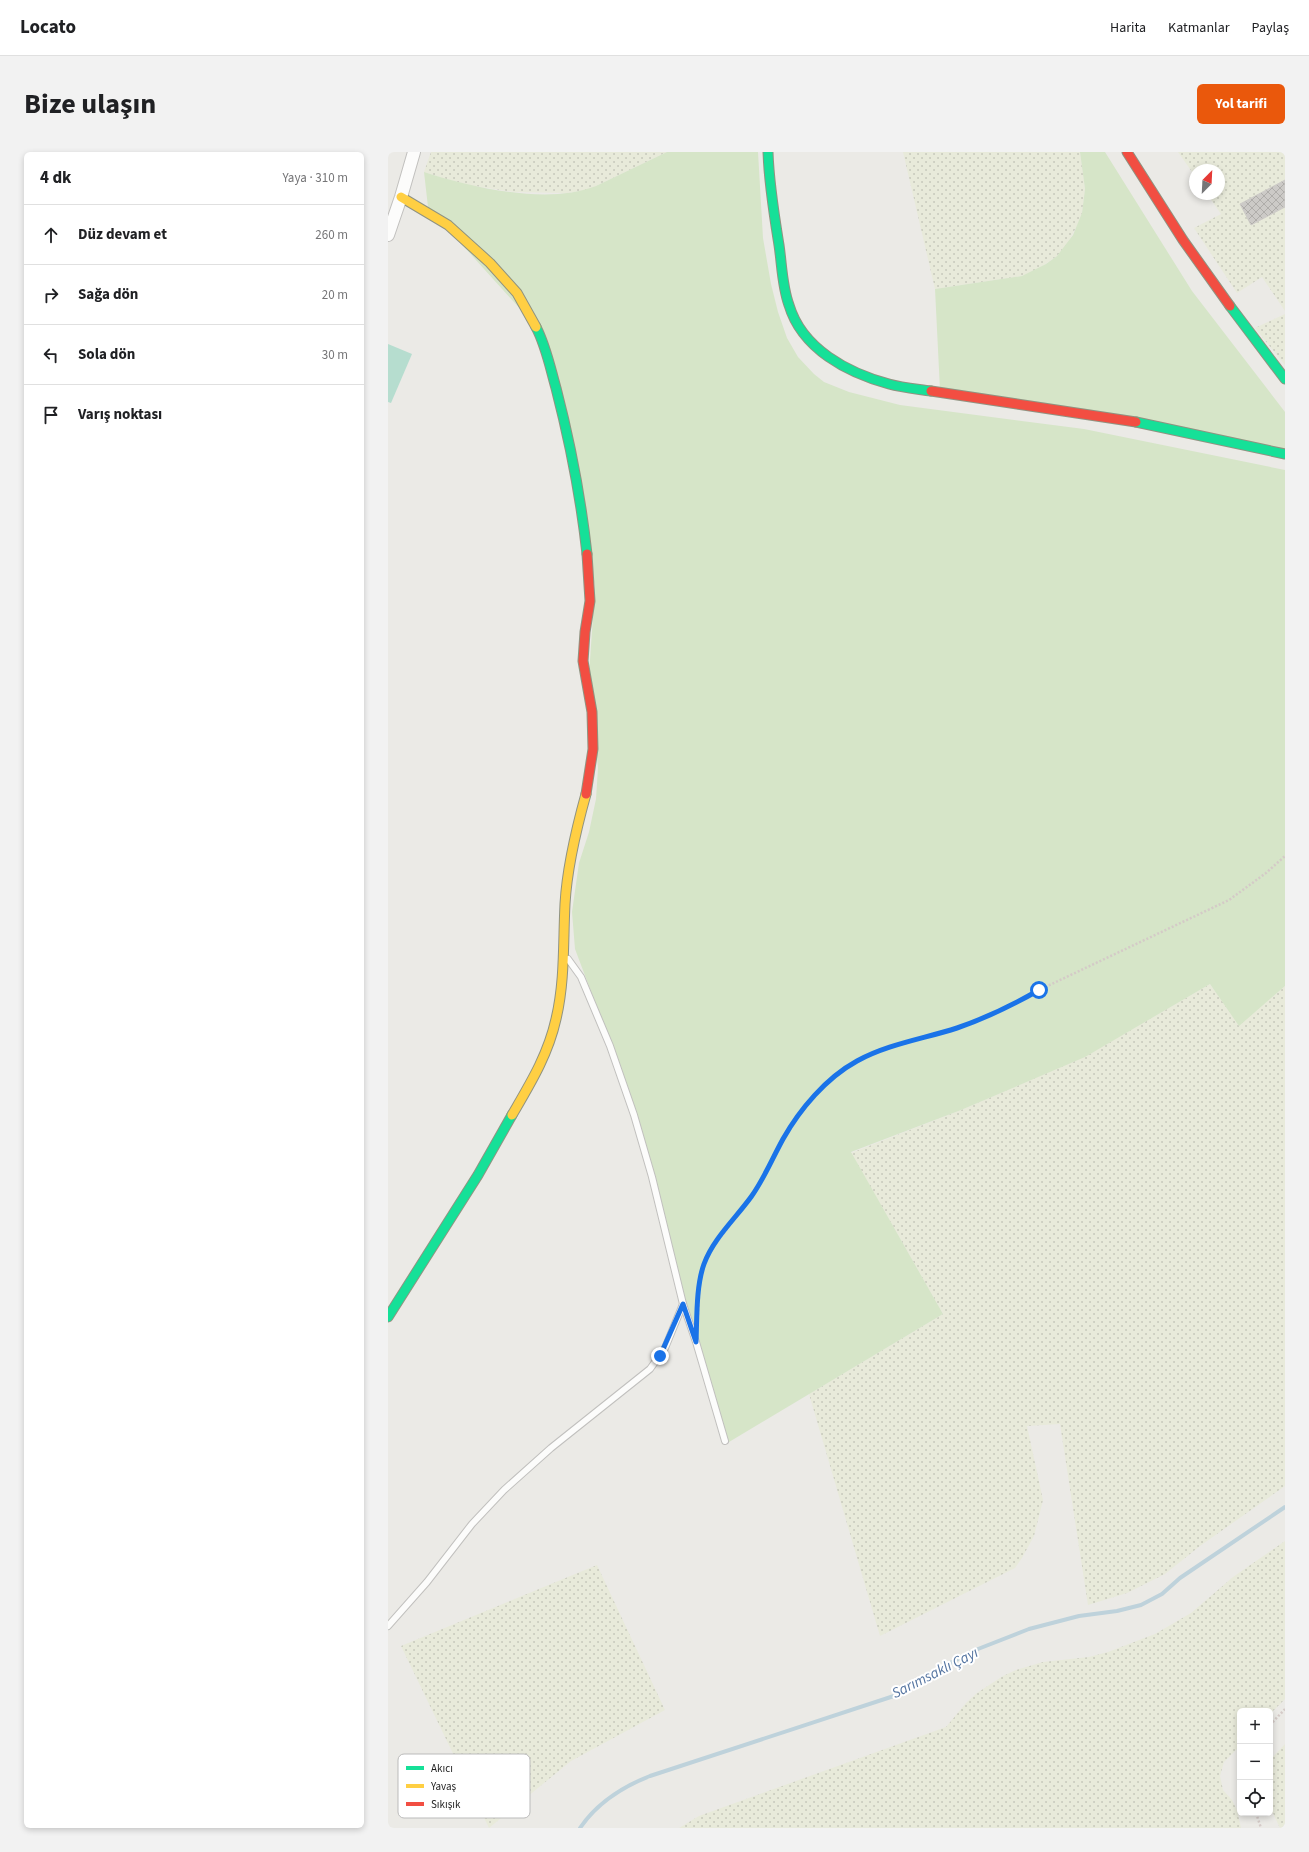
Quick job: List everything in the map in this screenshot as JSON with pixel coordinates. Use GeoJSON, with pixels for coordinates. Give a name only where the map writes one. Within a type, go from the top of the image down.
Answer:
{"type":"FeatureCollection","features":[{"type":"Feature","properties":{"kind":"street"},"geometry":{"type":"LineString","coordinates":[[388,235],[402,197],[414,152]]}},
{"type":"Feature","properties":{"kind":"street"},"geometry":{"type":"LineString","coordinates":[[768,152],[774,218],[789,307],[794,319],[808,339],[824,354],[846,368],[859,375],[892,385],[1137,422],[1285,454]]}},
{"type":"Feature","properties":{"kind":"street"},"geometry":{"type":"LineString","coordinates":[[1127,152],[1169,221],[1205,273],[1285,379]]}},
{"type":"Feature","properties":{"kind":"street"},"geometry":{"type":"LineString","coordinates":[[388,1317],[478,1175],[540,1067],[556,1019],[564,977],[564,923],[568,878],[574,841],[591,768],[593,731],[592,712],[583,661],[584,639],[590,601],[590,585],[578,492],[564,419],[545,347],[537,328],[517,293],[490,263],[448,224],[402,197]]}},
{"type":"Feature","properties":{"kind":"lane"},"geometry":{"type":"LineString","coordinates":[[565,955],[581,977],[610,1046],[634,1115],[652,1177],[683,1304],[696,1342],[725,1441]]}},
{"type":"Feature","properties":{"kind":"lane"},"geometry":{"type":"LineString","coordinates":[[388,1626],[426,1582],[472,1524],[504,1490],[551,1448],[650,1369],[664,1348],[683,1304]]}},
{"type":"Feature","properties":{"kind":"path"},"geometry":{"type":"LineString","coordinates":[[697,1320],[700,1276],[708,1254],[752,1196],[789,1128],[815,1095],[833,1078],[856,1061],[885,1048],[957,1028],[998,1012],[1039,990],[1229,900],[1266,873],[1285,856]]}},
{"type":"Feature","properties":{"kind":"path"},"geometry":{"type":"LineString","coordinates":[[1273,1722],[1285,1709]]}},
{"type":"Feature","properties":{"kind":"path"},"geometry":{"type":"LineString","coordinates":[[1257,1816],[1261,1828]]}},
{"type":"Feature","properties":{"kind":"green space"},"geometry":{"type":"Polygon","coordinates":[[[431,152],[667,152],[587,190],[567,193],[514,192],[469,185],[446,179],[424,172],[431,152]]]}},
{"type":"Feature","properties":{"kind":"green space"},"geometry":{"type":"Polygon","coordinates":[[[667,152],[758,152],[763,238],[771,284],[778,312],[787,338],[798,357],[824,382],[849,392],[900,405],[1084,429],[1285,470],[1285,986],[1239,1026],[1210,984],[1085,1057],[961,1110],[851,1152],[943,1314],[729,1442],[692,1327],[665,1224],[604,1026],[575,949],[572,912],[579,863],[589,832],[596,799],[598,768],[589,675],[595,586],[541,332],[428,207],[424,172],[465,184],[510,192],[556,194],[577,192],[596,186],[667,152]]]}},
{"type":"Feature","properties":{"kind":"green space"},"geometry":{"type":"Polygon","coordinates":[[[903,152],[1080,152],[1085,189],[1082,213],[1078,224],[1066,246],[1057,256],[1034,272],[1022,276],[935,289],[903,152]]]}},
{"type":"Feature","properties":{"kind":"green space"},"geometry":{"type":"Polygon","coordinates":[[[1080,152],[1105,152],[1192,291],[1285,412],[1285,453],[940,390],[935,289],[1022,276],[1046,264],[1057,256],[1073,235],[1082,213],[1085,189],[1080,152]]]}},
{"type":"Feature","properties":{"kind":"green space"},"geometry":{"type":"Polygon","coordinates":[[[1178,152],[1285,152],[1285,311],[1262,277],[1237,293],[1194,228],[1221,214],[1211,200],[1225,200],[1225,164],[1189,164],[1189,168],[1178,152]]]}},
{"type":"Feature","properties":{"kind":"green space"},"geometry":{"type":"Polygon","coordinates":[[[1285,314],[1285,365],[1255,328],[1285,314]]]}},
{"type":"Feature","properties":{"kind":"green space"},"geometry":{"type":"Polygon","coordinates":[[[388,344],[412,354],[391,403],[388,402],[388,344]]]}},
{"type":"Feature","properties":{"kind":"green space"},"geometry":{"type":"Polygon","coordinates":[[[1210,984],[1239,1025],[1285,986],[1285,1486],[1200,1546],[1165,1574],[1127,1593],[1088,1605],[1060,1424],[1027,1426],[1043,1500],[1034,1536],[1015,1568],[880,1636],[809,1394],[943,1314],[851,1153],[961,1110],[1084,1057],[1210,984]]]}},
{"type":"Feature","properties":{"kind":"green space"},"geometry":{"type":"Polygon","coordinates":[[[1285,1541],[1285,1699],[1273,1711],[1273,1708],[1237,1708],[1237,1749],[1224,1762],[1220,1776],[1223,1790],[1232,1800],[1237,1810],[1237,1816],[1238,1816],[1241,1828],[679,1828],[699,1816],[946,1727],[966,1703],[977,1693],[1003,1676],[1016,1670],[1043,1662],[1089,1657],[1108,1652],[1155,1634],[1191,1613],[1233,1577],[1285,1541]]]}},
{"type":"Feature","properties":{"kind":"green space"},"geometry":{"type":"Polygon","coordinates":[[[597,1565],[665,1710],[571,1761],[530,1794],[530,1754],[453,1754],[401,1646],[597,1565]]]}},
{"type":"Feature","properties":{"kind":"green space"},"geometry":{"type":"Polygon","coordinates":[[[1285,1744],[1285,1828],[1280,1828],[1273,1813],[1273,1757],[1285,1744]]]}},
{"type":"Feature","properties":{"kind":"green space"},"geometry":{"type":"Polygon","coordinates":[[[484,1818],[501,1818],[489,1828],[484,1818]]]}},
{"type":"Feature","properties":{"kind":"building"},"geometry":{"type":"Polygon","coordinates":[[[1285,180],[1285,207],[1251,225],[1240,204],[1285,180]]]}},
{"type":"Feature","properties":{"kind":"waterway","name":"Sarımsaklı Çayı"},"geometry":{"type":"LineString","coordinates":[[580,1828],[602,1803],[630,1785],[650,1776],[903,1693],[952,1662],[978,1649],[1029,1629],[1079,1616],[1117,1611],[1141,1605],[1162,1594],[1180,1578],[1285,1507]]}},
{"type":"Feature","properties":{"kind":"traffic: fast"},"geometry":{"type":"LineString","coordinates":[[768,152],[769,176],[782,275],[789,305],[795,321],[804,334],[816,346],[828,357],[843,366],[873,379],[894,385],[931,391]]}},
{"type":"Feature","properties":{"kind":"traffic: fast"},"geometry":{"type":"LineString","coordinates":[[1230,306],[1285,379]]}},
{"type":"Feature","properties":{"kind":"traffic: fast"},"geometry":{"type":"LineString","coordinates":[[536,327],[548,357],[566,429],[585,533],[587,554]]}},
{"type":"Feature","properties":{"kind":"traffic: fast"},"geometry":{"type":"LineString","coordinates":[[1136,422],[1285,454]]}},
{"type":"Feature","properties":{"kind":"traffic: fast"},"geometry":{"type":"LineString","coordinates":[[388,1317],[478,1175],[512,1115]]}},
{"type":"Feature","properties":{"kind":"traffic: slow"},"geometry":{"type":"LineString","coordinates":[[401,197],[448,225],[490,263],[517,293],[536,327]]}},
{"type":"Feature","properties":{"kind":"traffic: slow"},"geometry":{"type":"LineString","coordinates":[[512,1115],[543,1057],[553,1032],[556,1019],[561,990],[565,904],[568,876],[575,835],[586,794]]}},
{"type":"Feature","properties":{"kind":"traffic: jam"},"geometry":{"type":"LineString","coordinates":[[1127,152],[1183,240],[1230,306]]}},
{"type":"Feature","properties":{"kind":"traffic: jam"},"geometry":{"type":"LineString","coordinates":[[931,391],[1136,422]]}},
{"type":"Feature","properties":{"kind":"traffic: jam"},"geometry":{"type":"LineString","coordinates":[[586,794],[593,749],[592,712],[583,661],[585,632],[590,601],[587,554]]}},
{"type":"Feature","properties":{"kind":"route"},"geometry":{"type":"LineString","coordinates":[[660,1356],[683,1304],[696,1342],[700,1276],[704,1262],[713,1246],[752,1196],[789,1128],[823,1086],[844,1069],[869,1055],[900,1043],[937,1034],[977,1021],[998,1012],[1039,990]]}}]}
